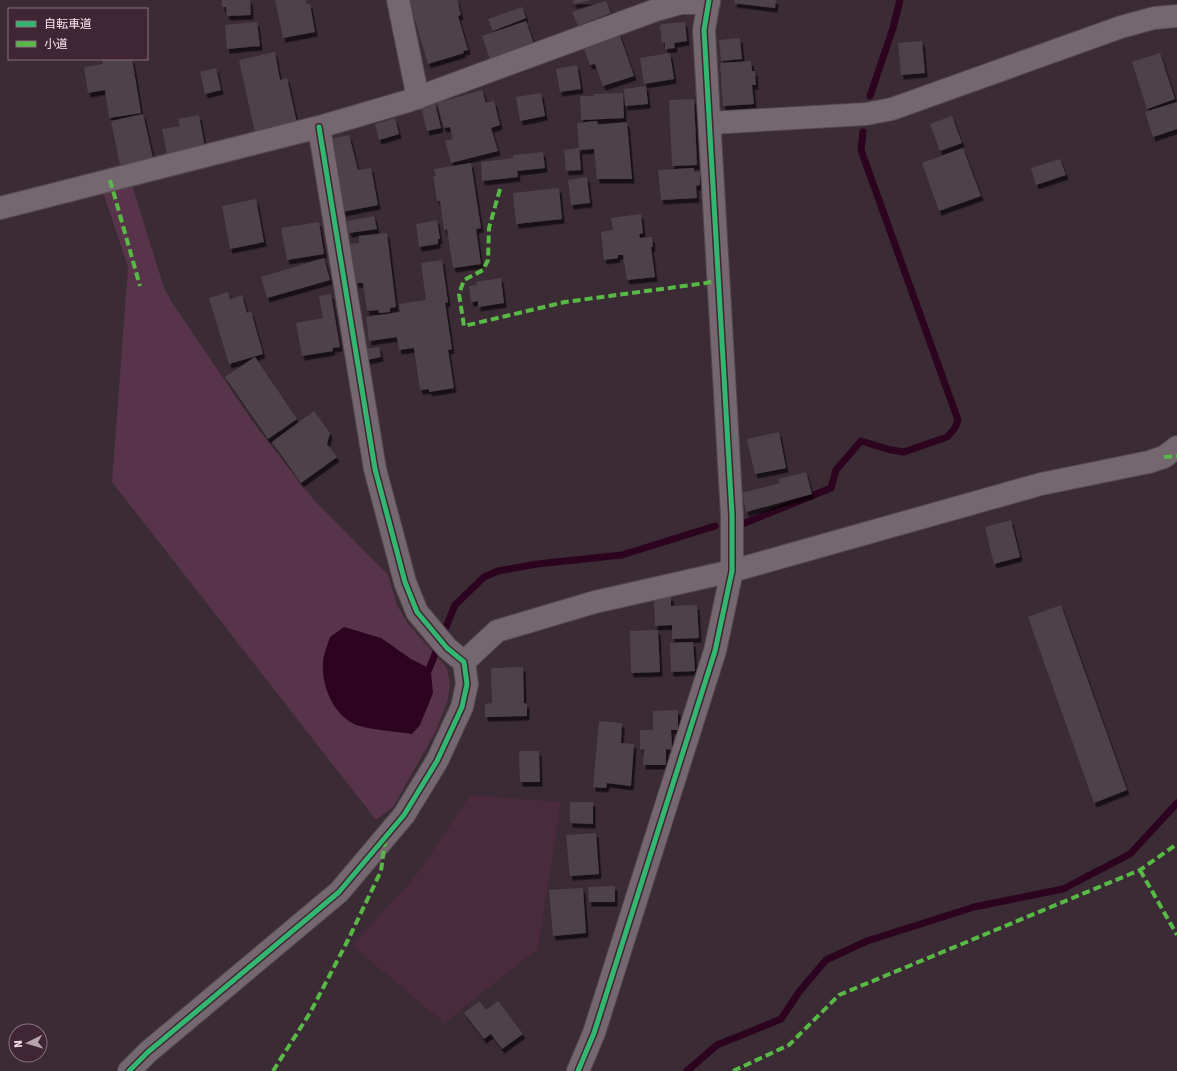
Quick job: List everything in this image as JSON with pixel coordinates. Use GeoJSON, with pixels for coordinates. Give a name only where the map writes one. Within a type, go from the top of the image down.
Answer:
{"type":"FeatureCollection","features":[{"type":"Feature","properties":{"kind":"street"},"geometry":{"type":"LineString","coordinates":[[398,0],[418,98]]}},
{"type":"Feature","properties":{"kind":"street"},"geometry":{"type":"LineString","coordinates":[[0,208],[319,127],[418,98],[656,10],[681,3],[709,2],[704,30],[732,515],[732,571],[715,651],[594,1033],[578,1071]]}},
{"type":"Feature","properties":{"kind":"street"},"geometry":{"type":"LineString","coordinates":[[710,123],[866,114],[892,109],[1122,27],[1154,18],[1168,11]]}},
{"type":"Feature","properties":{"kind":"street"},"geometry":{"type":"LineString","coordinates":[[129,1071],[148,1052],[339,892],[404,816],[437,761],[462,707],[467,684],[464,662],[447,648],[417,612],[403,574],[375,469],[319,127]]}},
{"type":"Feature","properties":{"kind":"street"},"geometry":{"type":"LineString","coordinates":[[464,662],[497,631],[595,602],[732,571],[1041,484],[1149,462],[1164,457],[1177,447]]}},
{"type":"Feature","properties":{"kind":"shaded area"},"geometry":{"type":"Polygon","coordinates":[[[132,185],[164,288],[173,304],[253,422],[313,499],[388,575],[397,605],[408,624],[447,668],[450,682],[448,699],[436,731],[393,807],[376,820],[112,482],[128,267],[103,192],[132,185]]]}},
{"type":"Feature","properties":{"kind":"shaded area"},"geometry":{"type":"Polygon","coordinates":[[[344,627],[381,638],[411,659],[425,666],[431,673],[433,693],[420,725],[412,734],[359,726],[346,719],[334,705],[326,688],[323,661],[330,637],[344,627]]]}},
{"type":"Feature","properties":{"kind":"shaded area"},"geometry":{"type":"Polygon","coordinates":[[[470,795],[561,802],[538,949],[444,1023],[352,945],[419,872],[470,795]]]}},
{"type":"Feature","properties":{"kind":"building"},"geometry":{"type":"Polygon","coordinates":[[[222,0],[250,0],[251,15],[227,16],[226,7],[222,7],[222,0]]]}},
{"type":"Feature","properties":{"kind":"building"},"geometry":{"type":"Polygon","coordinates":[[[275,0],[306,0],[307,4],[310,4],[315,32],[283,38],[275,0]]]}},
{"type":"Feature","properties":{"kind":"building"},"geometry":{"type":"Polygon","coordinates":[[[409,0],[457,0],[461,15],[458,16],[468,50],[463,51],[464,53],[428,64],[409,0]]]}},
{"type":"Feature","properties":{"kind":"building"},"geometry":{"type":"Polygon","coordinates":[[[573,0],[589,0],[589,1],[574,4],[573,0]]]}},
{"type":"Feature","properties":{"kind":"building"},"geometry":{"type":"Polygon","coordinates":[[[735,0],[776,0],[775,8],[734,3],[735,0]]]}},
{"type":"Feature","properties":{"kind":"building"},"geometry":{"type":"Polygon","coordinates":[[[606,1],[611,13],[578,26],[572,12],[606,1]]]}},
{"type":"Feature","properties":{"kind":"building"},"geometry":{"type":"Polygon","coordinates":[[[522,7],[526,18],[493,31],[488,19],[522,7]]]}},
{"type":"Feature","properties":{"kind":"building"},"geometry":{"type":"Polygon","coordinates":[[[526,21],[534,44],[490,59],[482,36],[526,21]]]}},
{"type":"Feature","properties":{"kind":"building"},"geometry":{"type":"Polygon","coordinates":[[[257,22],[260,46],[227,49],[225,25],[257,22]]]}},
{"type":"Feature","properties":{"kind":"building"},"geometry":{"type":"Polygon","coordinates":[[[685,22],[687,41],[674,43],[675,48],[665,49],[665,43],[662,43],[660,26],[662,24],[685,22]]]}},
{"type":"Feature","properties":{"kind":"building"},"geometry":{"type":"Polygon","coordinates":[[[619,33],[634,76],[603,86],[595,64],[590,65],[583,46],[619,33]]]}},
{"type":"Feature","properties":{"kind":"building"},"geometry":{"type":"Polygon","coordinates":[[[740,38],[742,59],[721,61],[719,40],[740,38]]]}},
{"type":"Feature","properties":{"kind":"building"},"geometry":{"type":"Polygon","coordinates":[[[922,41],[925,73],[901,75],[898,43],[922,41]]]}},
{"type":"Feature","properties":{"kind":"building"},"geometry":{"type":"Polygon","coordinates":[[[275,52],[280,80],[287,78],[297,123],[255,133],[239,60],[275,52]]]}},
{"type":"Feature","properties":{"kind":"building"},"geometry":{"type":"Polygon","coordinates":[[[670,53],[674,79],[644,84],[640,58],[670,53]]]}},
{"type":"Feature","properties":{"kind":"building"},"geometry":{"type":"Polygon","coordinates":[[[1160,53],[1175,99],[1147,109],[1132,62],[1160,53]]]}},
{"type":"Feature","properties":{"kind":"building"},"geometry":{"type":"Polygon","coordinates":[[[102,60],[132,60],[141,113],[109,118],[105,90],[88,93],[84,67],[103,64],[102,60]]]}},
{"type":"Feature","properties":{"kind":"building"},"geometry":{"type":"Polygon","coordinates":[[[751,61],[752,71],[755,71],[756,85],[752,85],[754,104],[723,106],[720,63],[751,61]]]}},
{"type":"Feature","properties":{"kind":"building"},"geometry":{"type":"Polygon","coordinates":[[[577,65],[581,89],[560,92],[556,69],[577,65]]]}},
{"type":"Feature","properties":{"kind":"building"},"geometry":{"type":"Polygon","coordinates":[[[216,68],[221,90],[205,94],[200,72],[216,68]]]}},
{"type":"Feature","properties":{"kind":"building"},"geometry":{"type":"Polygon","coordinates":[[[646,86],[648,104],[625,106],[624,89],[646,86]]]}},
{"type":"Feature","properties":{"kind":"building"},"geometry":{"type":"Polygon","coordinates":[[[482,90],[486,103],[494,101],[500,125],[491,128],[498,151],[451,163],[445,141],[453,139],[450,127],[444,128],[437,103],[482,90]]]}},
{"type":"Feature","properties":{"kind":"building"},"geometry":{"type":"Polygon","coordinates":[[[541,93],[545,116],[520,121],[516,97],[541,93]]]}},
{"type":"Feature","properties":{"kind":"building"},"geometry":{"type":"Polygon","coordinates":[[[623,93],[624,118],[581,120],[580,96],[623,93]]]}},
{"type":"Feature","properties":{"kind":"building"},"geometry":{"type":"Polygon","coordinates":[[[694,99],[697,165],[672,166],[669,100],[694,99]]]}},
{"type":"Feature","properties":{"kind":"building"},"geometry":{"type":"Polygon","coordinates":[[[1177,102],[1177,129],[1153,137],[1145,112],[1177,102]]]}},
{"type":"Feature","properties":{"kind":"building"},"geometry":{"type":"Polygon","coordinates":[[[435,103],[441,128],[427,131],[421,107],[435,103]]]}},
{"type":"Feature","properties":{"kind":"building"},"geometry":{"type":"Polygon","coordinates":[[[143,114],[153,158],[120,165],[111,121],[143,114]]]}},
{"type":"Feature","properties":{"kind":"building"},"geometry":{"type":"Polygon","coordinates":[[[199,115],[205,148],[167,154],[162,129],[180,126],[178,119],[199,115]]]}},
{"type":"Feature","properties":{"kind":"building"},"geometry":{"type":"Polygon","coordinates":[[[952,116],[962,143],[940,151],[930,124],[952,116]]]}},
{"type":"Feature","properties":{"kind":"building"},"geometry":{"type":"Polygon","coordinates":[[[395,118],[399,134],[379,140],[375,124],[395,118]]]}},
{"type":"Feature","properties":{"kind":"building"},"geometry":{"type":"Polygon","coordinates":[[[597,121],[598,125],[627,122],[632,179],[597,179],[594,149],[579,150],[577,123],[597,121]]]}},
{"type":"Feature","properties":{"kind":"building"},"geometry":{"type":"Polygon","coordinates":[[[349,135],[358,170],[371,168],[378,205],[342,212],[335,174],[339,174],[330,139],[349,135]]]}},
{"type":"Feature","properties":{"kind":"building"},"geometry":{"type":"Polygon","coordinates":[[[579,148],[581,170],[566,171],[564,150],[579,148]]]}},
{"type":"Feature","properties":{"kind":"building"},"geometry":{"type":"Polygon","coordinates":[[[963,148],[981,196],[939,211],[922,163],[963,148]]]}},
{"type":"Feature","properties":{"kind":"building"},"geometry":{"type":"Polygon","coordinates":[[[543,152],[545,168],[517,171],[518,177],[482,181],[481,162],[513,158],[513,155],[543,152]]]}},
{"type":"Feature","properties":{"kind":"building"},"geometry":{"type":"Polygon","coordinates":[[[1060,159],[1066,175],[1036,185],[1031,168],[1060,159]]]}},
{"type":"Feature","properties":{"kind":"building"},"geometry":{"type":"Polygon","coordinates":[[[471,163],[481,228],[476,229],[481,264],[453,268],[447,229],[444,230],[440,201],[437,201],[433,176],[436,176],[434,169],[471,163]]]}},
{"type":"Feature","properties":{"kind":"building"},"geometry":{"type":"Polygon","coordinates":[[[694,168],[694,172],[700,172],[700,185],[696,186],[697,198],[661,200],[658,170],[694,168]]]}},
{"type":"Feature","properties":{"kind":"building"},"geometry":{"type":"Polygon","coordinates":[[[587,177],[590,203],[571,205],[568,180],[587,177]]]}},
{"type":"Feature","properties":{"kind":"building"},"geometry":{"type":"Polygon","coordinates":[[[559,188],[562,219],[516,224],[513,193],[559,188]]]}},
{"type":"Feature","properties":{"kind":"building"},"geometry":{"type":"Polygon","coordinates":[[[256,199],[264,242],[230,249],[222,206],[256,199]]]}},
{"type":"Feature","properties":{"kind":"building"},"geometry":{"type":"Polygon","coordinates":[[[641,214],[643,233],[639,234],[640,238],[652,237],[653,247],[651,247],[655,277],[627,280],[623,255],[618,255],[618,258],[604,260],[601,232],[613,230],[611,218],[641,214]]]}},
{"type":"Feature","properties":{"kind":"building"},"geometry":{"type":"Polygon","coordinates":[[[374,216],[377,229],[349,233],[347,221],[374,216]]]}},
{"type":"Feature","properties":{"kind":"building"},"geometry":{"type":"Polygon","coordinates":[[[437,220],[440,239],[438,239],[438,244],[419,247],[416,224],[437,220]]]}},
{"type":"Feature","properties":{"kind":"building"},"geometry":{"type":"Polygon","coordinates":[[[319,222],[324,254],[287,260],[281,228],[319,222]]]}},
{"type":"Feature","properties":{"kind":"building"},"geometry":{"type":"Polygon","coordinates":[[[387,233],[396,307],[390,308],[390,312],[379,313],[378,310],[367,311],[363,283],[356,283],[350,244],[359,243],[359,236],[387,233]]]}},
{"type":"Feature","properties":{"kind":"building"},"geometry":{"type":"Polygon","coordinates":[[[324,258],[330,280],[267,298],[261,277],[324,258]]]}},
{"type":"Feature","properties":{"kind":"building"},"geometry":{"type":"Polygon","coordinates":[[[442,260],[448,302],[445,303],[452,349],[448,350],[454,388],[429,392],[429,389],[420,390],[414,348],[399,350],[397,337],[369,341],[366,317],[400,312],[399,304],[426,300],[421,263],[442,260]]]}},
{"type":"Feature","properties":{"kind":"building"},"geometry":{"type":"Polygon","coordinates":[[[501,278],[504,303],[478,307],[478,301],[471,302],[469,286],[477,285],[476,282],[501,278]]]}},
{"type":"Feature","properties":{"kind":"building"},"geometry":{"type":"Polygon","coordinates":[[[228,292],[230,299],[242,295],[247,313],[251,311],[263,354],[229,364],[209,298],[228,292]]]}},
{"type":"Feature","properties":{"kind":"building"},"geometry":{"type":"Polygon","coordinates":[[[331,294],[340,347],[332,348],[333,351],[302,356],[296,323],[323,318],[319,296],[331,294]]]}},
{"type":"Feature","properties":{"kind":"building"},"geometry":{"type":"Polygon","coordinates":[[[379,347],[381,357],[367,360],[365,349],[379,347]]]}},
{"type":"Feature","properties":{"kind":"building"},"geometry":{"type":"Polygon","coordinates":[[[255,357],[297,419],[268,439],[225,377],[255,357]]]}},
{"type":"Feature","properties":{"kind":"building"},"geometry":{"type":"Polygon","coordinates":[[[314,411],[330,433],[327,444],[337,457],[301,483],[272,442],[314,411]]]}},
{"type":"Feature","properties":{"kind":"building"},"geometry":{"type":"Polygon","coordinates":[[[779,432],[786,468],[755,474],[747,439],[779,432]]]}},
{"type":"Feature","properties":{"kind":"building"},"geometry":{"type":"Polygon","coordinates":[[[806,472],[812,494],[746,512],[742,493],[780,483],[778,479],[806,472]]]}},
{"type":"Feature","properties":{"kind":"building"},"geometry":{"type":"Polygon","coordinates":[[[1011,520],[1020,557],[994,564],[985,527],[1011,520]]]}},
{"type":"Feature","properties":{"kind":"building"},"geometry":{"type":"Polygon","coordinates":[[[671,596],[671,606],[697,605],[699,638],[672,639],[672,625],[655,626],[654,597],[671,596]]]}},
{"type":"Feature","properties":{"kind":"building"},"geometry":{"type":"Polygon","coordinates":[[[1061,605],[1127,790],[1094,803],[1028,617],[1061,605]]]}},
{"type":"Feature","properties":{"kind":"building"},"geometry":{"type":"Polygon","coordinates":[[[658,630],[660,672],[631,673],[630,631],[658,630]]]}},
{"type":"Feature","properties":{"kind":"building"},"geometry":{"type":"Polygon","coordinates":[[[693,642],[695,671],[671,672],[670,643],[693,642]]]}},
{"type":"Feature","properties":{"kind":"building"},"geometry":{"type":"Polygon","coordinates":[[[523,667],[524,703],[527,704],[527,716],[485,717],[485,704],[492,703],[491,668],[523,667]]]}},
{"type":"Feature","properties":{"kind":"building"},"geometry":{"type":"Polygon","coordinates":[[[678,710],[678,730],[671,730],[672,750],[666,749],[666,765],[643,765],[644,749],[640,750],[640,730],[653,730],[653,711],[678,710]]]}},
{"type":"Feature","properties":{"kind":"building"},"geometry":{"type":"Polygon","coordinates":[[[599,721],[622,723],[621,743],[634,744],[631,786],[607,783],[606,788],[593,787],[599,721]]]}},
{"type":"Feature","properties":{"kind":"building"},"geometry":{"type":"Polygon","coordinates":[[[519,751],[539,751],[540,782],[520,782],[519,751]]]}},
{"type":"Feature","properties":{"kind":"building"},"geometry":{"type":"Polygon","coordinates":[[[570,802],[593,802],[593,824],[570,823],[570,802]]]}},
{"type":"Feature","properties":{"kind":"building"},"geometry":{"type":"Polygon","coordinates":[[[596,833],[599,874],[570,876],[566,835],[596,833]]]}},
{"type":"Feature","properties":{"kind":"building"},"geometry":{"type":"Polygon","coordinates":[[[615,886],[615,902],[589,902],[588,887],[615,886]]]}},
{"type":"Feature","properties":{"kind":"building"},"geometry":{"type":"Polygon","coordinates":[[[583,888],[586,933],[553,936],[549,890],[583,888]]]}},
{"type":"Feature","properties":{"kind":"building"},"geometry":{"type":"Polygon","coordinates":[[[479,1001],[486,1010],[498,1001],[523,1034],[502,1049],[491,1034],[484,1039],[464,1013],[479,1001]]]}},
{"type":"Feature","properties":{"kind":"waterway"},"geometry":{"type":"LineString","coordinates":[[870,96],[893,28],[900,0]]}},
{"type":"Feature","properties":{"kind":"waterway"},"geometry":{"type":"LineString","coordinates":[[745,523],[831,488],[836,470],[861,441],[891,450],[904,452],[947,437],[955,428],[958,420],[861,150],[863,132]]}},
{"type":"Feature","properties":{"kind":"waterway"},"geometry":{"type":"LineString","coordinates":[[423,677],[427,674],[455,605],[484,577],[498,571],[537,564],[622,555],[715,526]]}},
{"type":"Feature","properties":{"kind":"waterway"},"geometry":{"type":"LineString","coordinates":[[687,1071],[717,1045],[781,1019],[799,992],[826,960],[867,941],[974,907],[1063,889],[1130,854],[1177,803]]}},
{"type":"Feature","properties":{"kind":"marked path"},"geometry":{"type":"LineString","coordinates":[[110,180],[140,286]]}},
{"type":"Feature","properties":{"kind":"marked path"},"geometry":{"type":"LineString","coordinates":[[500,189],[489,228],[488,260],[483,270],[464,280],[459,294],[464,326],[565,302],[706,283],[718,280]]}},
{"type":"Feature","properties":{"kind":"marked path"},"geometry":{"type":"LineString","coordinates":[[1164,457],[1177,456]]}},
{"type":"Feature","properties":{"kind":"marked path"},"geometry":{"type":"LineString","coordinates":[[273,1071],[310,1013],[348,940],[381,871],[385,840]]}},
{"type":"Feature","properties":{"kind":"marked path"},"geometry":{"type":"LineString","coordinates":[[733,1071],[789,1045],[839,995],[1140,870],[1177,844]]}},
{"type":"Feature","properties":{"kind":"marked path"},"geometry":{"type":"LineString","coordinates":[[1140,870],[1177,935]]}},
{"type":"Feature","properties":{"kind":"cycle path"},"geometry":{"type":"LineString","coordinates":[[578,1071],[594,1033],[715,651],[732,571],[732,515],[704,30],[709,0]]}},
{"type":"Feature","properties":{"kind":"cycle path"},"geometry":{"type":"LineString","coordinates":[[129,1071],[148,1052],[339,892],[404,815],[437,761],[462,707],[467,684],[464,662],[447,648],[417,612],[405,582],[375,469],[319,127]]}}]}
